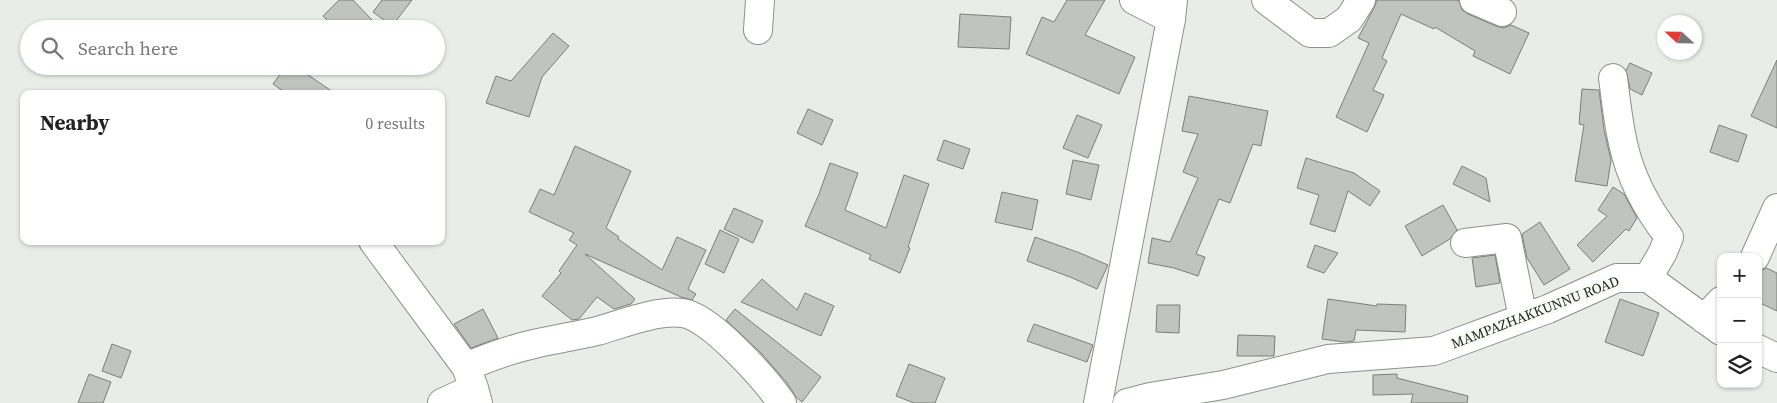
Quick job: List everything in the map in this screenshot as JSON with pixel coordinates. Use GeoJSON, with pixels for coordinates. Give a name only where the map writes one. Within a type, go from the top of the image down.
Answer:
{"type":"FeatureCollection","features":[{"type":"Feature","properties":{"kind":"street"},"geometry":{"type":"LineString","coordinates":[[758,30],[760,0]]}},
{"type":"Feature","properties":{"kind":"street"},"geometry":{"type":"LineString","coordinates":[[1098,403],[1172,10],[1134,0]]}},
{"type":"Feature","properties":{"kind":"street"},"geometry":{"type":"LineString","coordinates":[[1266,0],[1310,33],[1330,33],[1350,19],[1361,0]]}},
{"type":"Feature","properties":{"kind":"street"},"geometry":{"type":"LineString","coordinates":[[1474,0],[1502,12]]}},
{"type":"Feature","properties":{"kind":"street"},"geometry":{"type":"LineString","coordinates":[[1613,78],[1623,144],[1634,177],[1656,221],[1669,236],[1664,252],[1648,278],[1715,317]]}},
{"type":"Feature","properties":{"kind":"street"},"geometry":{"type":"LineString","coordinates":[[1757,253],[1777,208]]}},
{"type":"Feature","properties":{"kind":"street"},"geometry":{"type":"LineString","coordinates":[[1465,243],[1507,238],[1523,318]]}},
{"type":"Feature","properties":{"kind":"street"},"geometry":{"type":"LineString","coordinates":[[376,245],[473,386]]}},
{"type":"Feature","properties":{"kind":"street","name":"MAMPAZHAKKUNNU ROAD"},"geometry":{"type":"LineString","coordinates":[[1127,403],[1150,397],[1223,385],[1328,359],[1434,351],[1548,309],[1617,278],[1648,278]]}},
{"type":"Feature","properties":{"kind":"street"},"geometry":{"type":"LineString","coordinates":[[442,403],[473,386],[532,344],[595,331],[651,315],[683,313],[704,322],[744,359],[782,403]]}},
{"type":"Feature","properties":{"kind":"street"},"geometry":{"type":"LineString","coordinates":[[1762,351],[1777,358]]}},
{"type":"Feature","properties":{"kind":"building"},"geometry":{"type":"Polygon","coordinates":[[[339,0],[353,0],[372,20],[327,20],[323,16],[339,0]]]}},
{"type":"Feature","properties":{"kind":"building"},"geometry":{"type":"Polygon","coordinates":[[[382,0],[412,0],[397,20],[384,20],[373,12],[382,0]]]}},
{"type":"Feature","properties":{"kind":"building"},"geometry":{"type":"Polygon","coordinates":[[[1067,0],[1105,0],[1085,35],[1135,57],[1119,94],[1026,54],[1042,17],[1054,22],[1067,0]]]}},
{"type":"Feature","properties":{"kind":"building"},"geometry":{"type":"Polygon","coordinates":[[[1377,0],[1456,0],[1459,1],[1462,10],[1468,14],[1496,26],[1503,28],[1511,25],[1529,33],[1510,74],[1473,56],[1475,51],[1435,27],[1434,29],[1401,14],[1382,58],[1387,61],[1373,90],[1384,95],[1367,132],[1336,117],[1369,43],[1358,38],[1377,0]]]}},
{"type":"Feature","properties":{"kind":"building"},"geometry":{"type":"Polygon","coordinates":[[[960,14],[1011,17],[1009,49],[958,47],[960,14]]]}},
{"type":"Feature","properties":{"kind":"building"},"geometry":{"type":"Polygon","coordinates":[[[553,33],[569,46],[542,77],[529,117],[486,103],[496,76],[511,81],[553,33]]]}},
{"type":"Feature","properties":{"kind":"building"},"geometry":{"type":"Polygon","coordinates":[[[1777,60],[1777,128],[1751,116],[1777,60]]]}},
{"type":"Feature","properties":{"kind":"building"},"geometry":{"type":"Polygon","coordinates":[[[1630,63],[1652,73],[1642,95],[1630,89],[1626,70],[1630,63]]]}},
{"type":"Feature","properties":{"kind":"building"},"geometry":{"type":"Polygon","coordinates":[[[280,75],[308,75],[330,90],[281,90],[273,84],[280,75]]]}},
{"type":"Feature","properties":{"kind":"building"},"geometry":{"type":"Polygon","coordinates":[[[1582,89],[1599,90],[1604,130],[1611,160],[1607,186],[1575,181],[1584,125],[1579,124],[1582,89]]]}},
{"type":"Feature","properties":{"kind":"building"},"geometry":{"type":"Polygon","coordinates":[[[1189,96],[1268,111],[1261,146],[1253,144],[1230,203],[1219,199],[1196,254],[1205,257],[1198,276],[1174,268],[1148,263],[1152,238],[1170,242],[1198,178],[1183,172],[1198,134],[1182,131],[1189,96]]]}},
{"type":"Feature","properties":{"kind":"building"},"geometry":{"type":"Polygon","coordinates":[[[808,109],[833,120],[822,145],[797,133],[808,109]]]}},
{"type":"Feature","properties":{"kind":"building"},"geometry":{"type":"Polygon","coordinates":[[[1077,115],[1102,125],[1088,158],[1063,148],[1077,115]]]}},
{"type":"Feature","properties":{"kind":"building"},"geometry":{"type":"Polygon","coordinates":[[[1719,125],[1747,135],[1738,162],[1710,152],[1719,125]]]}},
{"type":"Feature","properties":{"kind":"building"},"geometry":{"type":"Polygon","coordinates":[[[944,140],[970,149],[963,169],[937,160],[944,140]]]}},
{"type":"Feature","properties":{"kind":"building"},"geometry":{"type":"Polygon","coordinates":[[[575,146],[631,171],[606,228],[619,237],[618,239],[662,270],[677,237],[706,250],[688,289],[696,294],[692,300],[681,297],[585,254],[635,299],[631,304],[614,309],[597,297],[579,319],[572,320],[542,296],[561,273],[559,271],[577,245],[569,240],[574,233],[529,212],[540,189],[554,195],[575,146]]]}},
{"type":"Feature","properties":{"kind":"building"},"geometry":{"type":"Polygon","coordinates":[[[1306,158],[1354,173],[1380,191],[1370,206],[1348,191],[1335,232],[1310,224],[1319,195],[1297,188],[1306,158]]]}},
{"type":"Feature","properties":{"kind":"building"},"geometry":{"type":"Polygon","coordinates":[[[1073,160],[1099,165],[1091,200],[1066,194],[1073,160]]]}},
{"type":"Feature","properties":{"kind":"building"},"geometry":{"type":"Polygon","coordinates":[[[830,163],[858,173],[845,210],[886,228],[904,175],[929,184],[908,247],[910,248],[900,273],[869,259],[871,255],[805,226],[830,163]]]}},
{"type":"Feature","properties":{"kind":"building"},"geometry":{"type":"Polygon","coordinates":[[[1462,166],[1486,178],[1490,202],[1453,184],[1462,166]]]}},
{"type":"Feature","properties":{"kind":"building"},"geometry":{"type":"Polygon","coordinates":[[[1613,187],[1624,194],[1637,218],[1629,231],[1626,229],[1593,262],[1577,245],[1607,216],[1598,210],[1613,187]]]}},
{"type":"Feature","properties":{"kind":"building"},"geometry":{"type":"Polygon","coordinates":[[[1002,192],[1038,200],[1032,230],[995,222],[1002,192]]]}},
{"type":"Feature","properties":{"kind":"building"},"geometry":{"type":"Polygon","coordinates":[[[1443,205],[1457,230],[1450,239],[1422,256],[1405,226],[1443,205]]]}},
{"type":"Feature","properties":{"kind":"building"},"geometry":{"type":"Polygon","coordinates":[[[734,208],[763,221],[753,243],[724,229],[734,208]]]}},
{"type":"Feature","properties":{"kind":"building"},"geometry":{"type":"Polygon","coordinates":[[[1540,222],[1570,269],[1544,285],[1527,258],[1522,234],[1540,222]]]}},
{"type":"Feature","properties":{"kind":"building"},"geometry":{"type":"Polygon","coordinates":[[[720,230],[739,239],[724,273],[705,264],[720,230]]]}},
{"type":"Feature","properties":{"kind":"building"},"geometry":{"type":"Polygon","coordinates":[[[1035,237],[1108,265],[1097,289],[1027,261],[1035,237]]]}},
{"type":"Feature","properties":{"kind":"building"},"geometry":{"type":"Polygon","coordinates":[[[1315,245],[1338,253],[1324,273],[1307,267],[1315,245]]]}},
{"type":"Feature","properties":{"kind":"building"},"geometry":{"type":"Polygon","coordinates":[[[1495,255],[1500,283],[1476,287],[1472,258],[1495,255]]]}},
{"type":"Feature","properties":{"kind":"building"},"geometry":{"type":"Polygon","coordinates":[[[1766,268],[1777,273],[1777,311],[1762,304],[1762,270],[1766,268]]]}},
{"type":"Feature","properties":{"kind":"building"},"geometry":{"type":"Polygon","coordinates":[[[762,279],[797,310],[805,293],[834,306],[821,336],[741,302],[762,279]]]}},
{"type":"Feature","properties":{"kind":"building"},"geometry":{"type":"Polygon","coordinates":[[[1328,299],[1377,306],[1377,304],[1406,305],[1405,332],[1356,330],[1354,341],[1345,342],[1322,339],[1328,299]]]}},
{"type":"Feature","properties":{"kind":"building"},"geometry":{"type":"Polygon","coordinates":[[[1620,299],[1659,313],[1643,356],[1605,342],[1620,299]]]}},
{"type":"Feature","properties":{"kind":"building"},"geometry":{"type":"Polygon","coordinates":[[[1157,305],[1180,305],[1179,333],[1156,332],[1157,305]]]}},
{"type":"Feature","properties":{"kind":"building"},"geometry":{"type":"Polygon","coordinates":[[[483,309],[498,338],[471,348],[454,324],[483,309]]]}},
{"type":"Feature","properties":{"kind":"building"},"geometry":{"type":"Polygon","coordinates":[[[735,309],[821,377],[802,402],[762,354],[726,320],[735,309]]]}},
{"type":"Feature","properties":{"kind":"building"},"geometry":{"type":"Polygon","coordinates":[[[1034,324],[1093,345],[1087,362],[1027,341],[1034,324]]]}},
{"type":"Feature","properties":{"kind":"building"},"geometry":{"type":"Polygon","coordinates":[[[1238,335],[1275,336],[1274,356],[1237,356],[1238,335]]]}},
{"type":"Feature","properties":{"kind":"building"},"geometry":{"type":"Polygon","coordinates":[[[112,344],[131,351],[121,378],[102,371],[112,344]]]}},
{"type":"Feature","properties":{"kind":"building"},"geometry":{"type":"Polygon","coordinates":[[[909,364],[945,378],[935,403],[914,403],[896,396],[909,364]]]}},
{"type":"Feature","properties":{"kind":"building"},"geometry":{"type":"Polygon","coordinates":[[[89,374],[111,382],[103,403],[78,403],[89,374]]]}},
{"type":"Feature","properties":{"kind":"building"},"geometry":{"type":"Polygon","coordinates":[[[1397,374],[1397,378],[1468,396],[1467,403],[1411,403],[1413,394],[1373,395],[1373,375],[1397,374]]]}}]}
